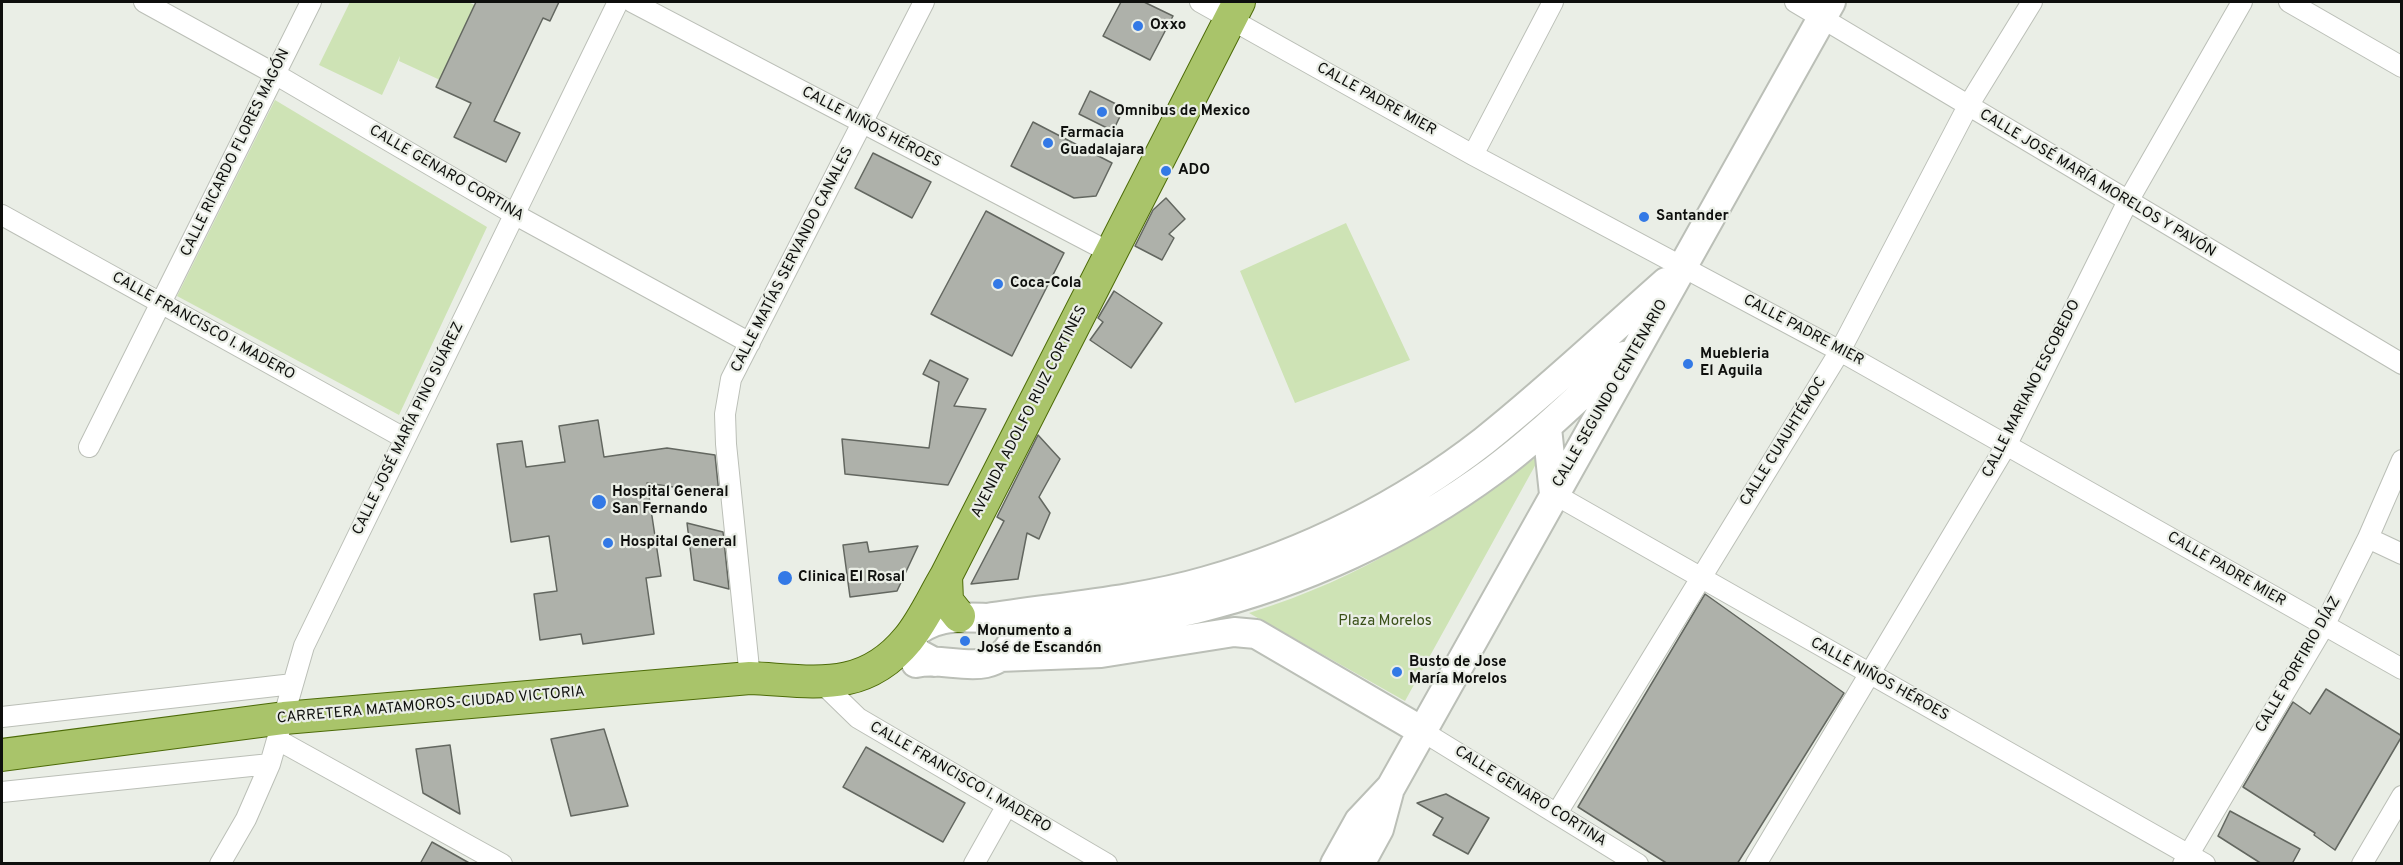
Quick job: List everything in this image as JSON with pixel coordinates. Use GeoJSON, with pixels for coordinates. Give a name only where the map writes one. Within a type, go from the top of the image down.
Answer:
{"type":"FeatureCollection","features":[{"type":"Feature","properties":{"kind":"main road","name":"AVENIDA ADOLFO RUIZ CORTINES"},"geometry":{"type":"LineString","coordinates":[[862,676],[886,662],[909,638],[946,576],[1235,10]]}},
{"type":"Feature","properties":{"kind":"main road"},"geometry":{"type":"LineString","coordinates":[[946,576],[949,606],[973,617]]}},
{"type":"Feature","properties":{"kind":"main road","name":"CARRETERA MATAMOROS-CIUDAD VICTORIA"},"geometry":{"type":"LineString","coordinates":[[2,755],[281,729],[750,678],[821,682],[862,676]]}},
{"type":"Feature","properties":{"kind":"street","name":"CALLE GENARO CORTINA"},"geometry":{"type":"LineString","coordinates":[[144,2],[275,74],[514,214],[750,343]]}},
{"type":"Feature","properties":{"kind":"street","name":"CALLE RICARDO FLORES MAGÓN"},"geometry":{"type":"LineString","coordinates":[[89,447],[311,2]]}},
{"type":"Feature","properties":{"kind":"street","name":"CALLE JOSÉ MARÍA PINO SUÁREZ"},"geometry":{"type":"LineString","coordinates":[[220,864],[246,819],[270,764],[304,646],[618,2]]}},
{"type":"Feature","properties":{"kind":"street","name":"CALLE NIÑOS HÉROES"},"geometry":{"type":"LineString","coordinates":[[632,2],[1111,253]]}},
{"type":"Feature","properties":{"kind":"street","name":"CALLE MATÍAS SERVANDO CANALES"},"geometry":{"type":"LineString","coordinates":[[750,678],[726,444],[725,414],[731,379],[924,2]]}},
{"type":"Feature","properties":{"kind":"street","name":"CALLE PADRE MIER"},"geometry":{"type":"LineString","coordinates":[[1200,2],[1235,10],[1473,155],[1840,351],[2402,669]]}},
{"type":"Feature","properties":{"kind":"street"},"geometry":{"type":"LineString","coordinates":[[1473,155],[1553,2]]}},
{"type":"Feature","properties":{"kind":"street","name":"CALLE JOSÉ MARÍA MORELOS Y PAVÓN"},"geometry":{"type":"LineString","coordinates":[[1795,2],[1826,10],[1968,106],[2127,203],[2402,364]]}},
{"type":"Feature","properties":{"kind":"street","name":"CALLE CUAUHTÉMOC"},"geometry":{"type":"LineString","coordinates":[[1557,813],[1840,351],[1968,106],[2032,2]]}},
{"type":"Feature","properties":{"kind":"street","name":"CALLE MARIANO ESCOBEDO"},"geometry":{"type":"LineString","coordinates":[[1756,864],[2007,444],[2127,203],[2242,2]]}},
{"type":"Feature","properties":{"kind":"street"},"geometry":{"type":"LineString","coordinates":[[2289,2],[2402,67]]}},
{"type":"Feature","properties":{"kind":"street","name":"CALLE SEGUNDO CENTENARIO"},"geometry":{"type":"LineString","coordinates":[[1360,864],[1379,829],[1391,787],[1826,10]]}},
{"type":"Feature","properties":{"kind":"street","name":"CALLE FRANCISCO I. MADERO"},"geometry":{"type":"LineString","coordinates":[[2,215],[404,438]]}},
{"type":"Feature","properties":{"kind":"street"},"geometry":{"type":"LineString","coordinates":[[934,662],[917,654],[909,638],[930,622],[1153,594],[1204,582],[1301,549],[1355,522],[1411,491],[1483,442],[1683,267]]}},
{"type":"Feature","properties":{"kind":"street"},"geometry":{"type":"LineString","coordinates":[[862,676],[922,661],[973,665],[1007,647],[1194,609],[1254,593],[1369,546],[1493,471],[1547,428],[1642,340]]}},
{"type":"Feature","properties":{"kind":"street"},"geometry":{"type":"LineString","coordinates":[[1547,428],[1554,494]]}},
{"type":"Feature","properties":{"kind":"street","name":"CALLE PORFIRIO DÍAZ"},"geometry":{"type":"LineString","coordinates":[[2192,860],[2324,626],[2368,538],[2402,460]]}},
{"type":"Feature","properties":{"kind":"street","name":"CALLE NIÑOS HÉROES"},"geometry":{"type":"LineString","coordinates":[[1554,494],[2192,860]]}},
{"type":"Feature","properties":{"kind":"street"},"geometry":{"type":"LineString","coordinates":[[1355,522],[1369,546]]}},
{"type":"Feature","properties":{"kind":"street"},"geometry":{"type":"LineString","coordinates":[[2368,538],[2402,554]]}},
{"type":"Feature","properties":{"kind":"street"},"geometry":{"type":"LineString","coordinates":[[973,617],[1006,627],[1007,647]]}},
{"type":"Feature","properties":{"kind":"street"},"geometry":{"type":"LineString","coordinates":[[1007,647],[1101,653],[1234,632],[1256,634],[1422,731]]}},
{"type":"Feature","properties":{"kind":"street","name":"CALLE FRANCISCO I. MADERO"},"geometry":{"type":"LineString","coordinates":[[821,682],[858,718],[1006,807],[1107,864]]}},
{"type":"Feature","properties":{"kind":"street"},"geometry":{"type":"LineString","coordinates":[[2,717],[292,684]]}},
{"type":"Feature","properties":{"kind":"street"},"geometry":{"type":"LineString","coordinates":[[281,729],[502,864]]}},
{"type":"Feature","properties":{"kind":"street","name":"CALLE GENARO CORTINA"},"geometry":{"type":"LineString","coordinates":[[1422,731],[1638,864]]}},
{"type":"Feature","properties":{"kind":"street"},"geometry":{"type":"LineString","coordinates":[[2,792],[270,764]]}},
{"type":"Feature","properties":{"kind":"street","name":"CALLE SEGUNDO CENTENARIO"},"geometry":{"type":"LineString","coordinates":[[1335,864],[1359,821],[1391,787]]}},
{"type":"Feature","properties":{"kind":"street"},"geometry":{"type":"LineString","coordinates":[[2362,864],[2402,796]]}},
{"type":"Feature","properties":{"kind":"street"},"geometry":{"type":"LineString","coordinates":[[974,864],[1006,807]]}},
{"type":"Feature","properties":{"kind":"green space"},"geometry":{"type":"Polygon","coordinates":[[[350,2],[468,2],[475,5],[440,80],[399,61],[400,56],[382,95],[319,65],[350,2]]]}},
{"type":"Feature","properties":{"kind":"green space"},"geometry":{"type":"Polygon","coordinates":[[[275,100],[487,227],[399,415],[177,296],[275,100]]]}},
{"type":"Feature","properties":{"kind":"green space"},"geometry":{"type":"Polygon","coordinates":[[[1346,223],[1410,360],[1295,403],[1240,271],[1346,223]]]}},
{"type":"Feature","properties":{"kind":"green space","name":"Plaza Morelos"},"geometry":{"type":"Polygon","coordinates":[[[1542,453],[1405,701],[1249,613],[1330,583],[1403,546],[1542,453]]]}},
{"type":"Feature","properties":{"kind":"building"},"geometry":{"type":"Polygon","coordinates":[[[476,2],[559,2],[550,21],[543,18],[494,121],[520,133],[506,162],[454,137],[471,103],[436,87],[476,2]]]}},
{"type":"Feature","properties":{"kind":"building","name":"Oxxo"},"geometry":{"type":"Polygon","coordinates":[[[1121,2],[1144,2],[1173,16],[1150,60],[1103,36],[1121,2]]]}},
{"type":"Feature","properties":{"kind":"building"},"geometry":{"type":"Polygon","coordinates":[[[1090,91],[1124,108],[1113,131],[1079,114],[1090,91]]]}},
{"type":"Feature","properties":{"kind":"building","name":"Farmacia Guadalajara"},"geometry":{"type":"Polygon","coordinates":[[[1033,122],[1112,163],[1096,196],[1074,198],[1011,166],[1033,122]]]}},
{"type":"Feature","properties":{"kind":"building"},"geometry":{"type":"Polygon","coordinates":[[[873,153],[931,182],[912,218],[855,188],[873,153]]]}},
{"type":"Feature","properties":{"kind":"building"},"geometry":{"type":"Polygon","coordinates":[[[1166,198],[1185,219],[1169,234],[1174,238],[1162,260],[1135,246],[1153,210],[1166,198]]]}},
{"type":"Feature","properties":{"kind":"building","name":"Coca-Cola"},"geometry":{"type":"Polygon","coordinates":[[[986,211],[1064,253],[1012,356],[931,314],[986,211]]]}},
{"type":"Feature","properties":{"kind":"building"},"geometry":{"type":"Polygon","coordinates":[[[1114,291],[1162,323],[1131,368],[1090,340],[1103,322],[1098,318],[1114,291]]]}},
{"type":"Feature","properties":{"kind":"building"},"geometry":{"type":"Polygon","coordinates":[[[930,360],[968,379],[954,406],[986,409],[948,485],[845,474],[842,439],[929,448],[939,382],[923,374],[930,360]]]}},
{"type":"Feature","properties":{"kind":"building","name":"Hospital General"},"geometry":{"type":"Polygon","coordinates":[[[598,420],[604,457],[667,448],[715,455],[719,494],[647,483],[661,576],[646,578],[654,634],[583,644],[581,634],[540,640],[534,594],[557,591],[549,536],[511,542],[497,444],[522,441],[526,467],[565,462],[559,426],[598,420]]]}},
{"type":"Feature","properties":{"kind":"building"},"geometry":{"type":"Polygon","coordinates":[[[1038,435],[1060,459],[1039,497],[1050,513],[1039,539],[1027,533],[1018,579],[971,584],[1004,521],[997,517],[1038,435]]]}},
{"type":"Feature","properties":{"kind":"building"},"geometry":{"type":"Polygon","coordinates":[[[687,523],[723,532],[729,589],[694,580],[687,523]]]}},
{"type":"Feature","properties":{"kind":"building"},"geometry":{"type":"Polygon","coordinates":[[[867,542],[869,552],[918,546],[897,591],[850,597],[843,545],[867,542]]]}},
{"type":"Feature","properties":{"kind":"building"},"geometry":{"type":"Polygon","coordinates":[[[1705,594],[1844,693],[1737,864],[1668,864],[1578,807],[1705,594]]]}},
{"type":"Feature","properties":{"kind":"building"},"geometry":{"type":"Polygon","coordinates":[[[2326,689],[2402,736],[2335,850],[2314,835],[2315,833],[2243,787],[2293,702],[2310,714],[2326,689]]]}},
{"type":"Feature","properties":{"kind":"building"},"geometry":{"type":"Polygon","coordinates":[[[604,729],[628,806],[571,816],[551,739],[604,729]]]}},
{"type":"Feature","properties":{"kind":"building"},"geometry":{"type":"Polygon","coordinates":[[[450,745],[460,814],[423,793],[416,749],[450,745]]]}},
{"type":"Feature","properties":{"kind":"building"},"geometry":{"type":"Polygon","coordinates":[[[866,747],[965,803],[943,842],[843,787],[866,747]]]}},
{"type":"Feature","properties":{"kind":"building"},"geometry":{"type":"Polygon","coordinates":[[[1446,794],[1489,818],[1468,854],[1433,835],[1443,818],[1417,803],[1446,794]]]}},
{"type":"Feature","properties":{"kind":"building"},"geometry":{"type":"Polygon","coordinates":[[[2230,811],[2300,849],[2292,864],[2262,864],[2218,836],[2230,811]]]}},
{"type":"Feature","properties":{"kind":"building"},"geometry":{"type":"Polygon","coordinates":[[[432,842],[471,864],[420,864],[432,842]]]}},
{"type":"Feature","properties":{"kind":"place","name":"Oxxo"},"geometry":{"type":"Point","coordinates":[1138,26]}},
{"type":"Feature","properties":{"kind":"place","name":"Omnibus de Mexico"},"geometry":{"type":"Point","coordinates":[1102,112]}},
{"type":"Feature","properties":{"kind":"place","name":"Farmacia Guadalajara"},"geometry":{"type":"Point","coordinates":[1048,143]}},
{"type":"Feature","properties":{"kind":"place","name":"ADO"},"geometry":{"type":"Point","coordinates":[1166,171]}},
{"type":"Feature","properties":{"kind":"place","name":"Santander"},"geometry":{"type":"Point","coordinates":[1644,217]}},
{"type":"Feature","properties":{"kind":"place","name":"Coca-Cola"},"geometry":{"type":"Point","coordinates":[998,284]}},
{"type":"Feature","properties":{"kind":"place","name":"Muebleria El Aguila"},"geometry":{"type":"Point","coordinates":[1688,364]}},
{"type":"Feature","properties":{"kind":"place","name":"Hospital General San Fernando"},"geometry":{"type":"Point","coordinates":[599,502]}},
{"type":"Feature","properties":{"kind":"place","name":"Hospital General"},"geometry":{"type":"Point","coordinates":[608,543]}},
{"type":"Feature","properties":{"kind":"place","name":"Clinica El Rosal"},"geometry":{"type":"Point","coordinates":[785,578]}},
{"type":"Feature","properties":{"kind":"place","name":"Monumento a José de Escandón"},"geometry":{"type":"Point","coordinates":[965,641]}},
{"type":"Feature","properties":{"kind":"place","name":"Busto de Jose María Morelos"},"geometry":{"type":"Point","coordinates":[1397,672]}}]}
